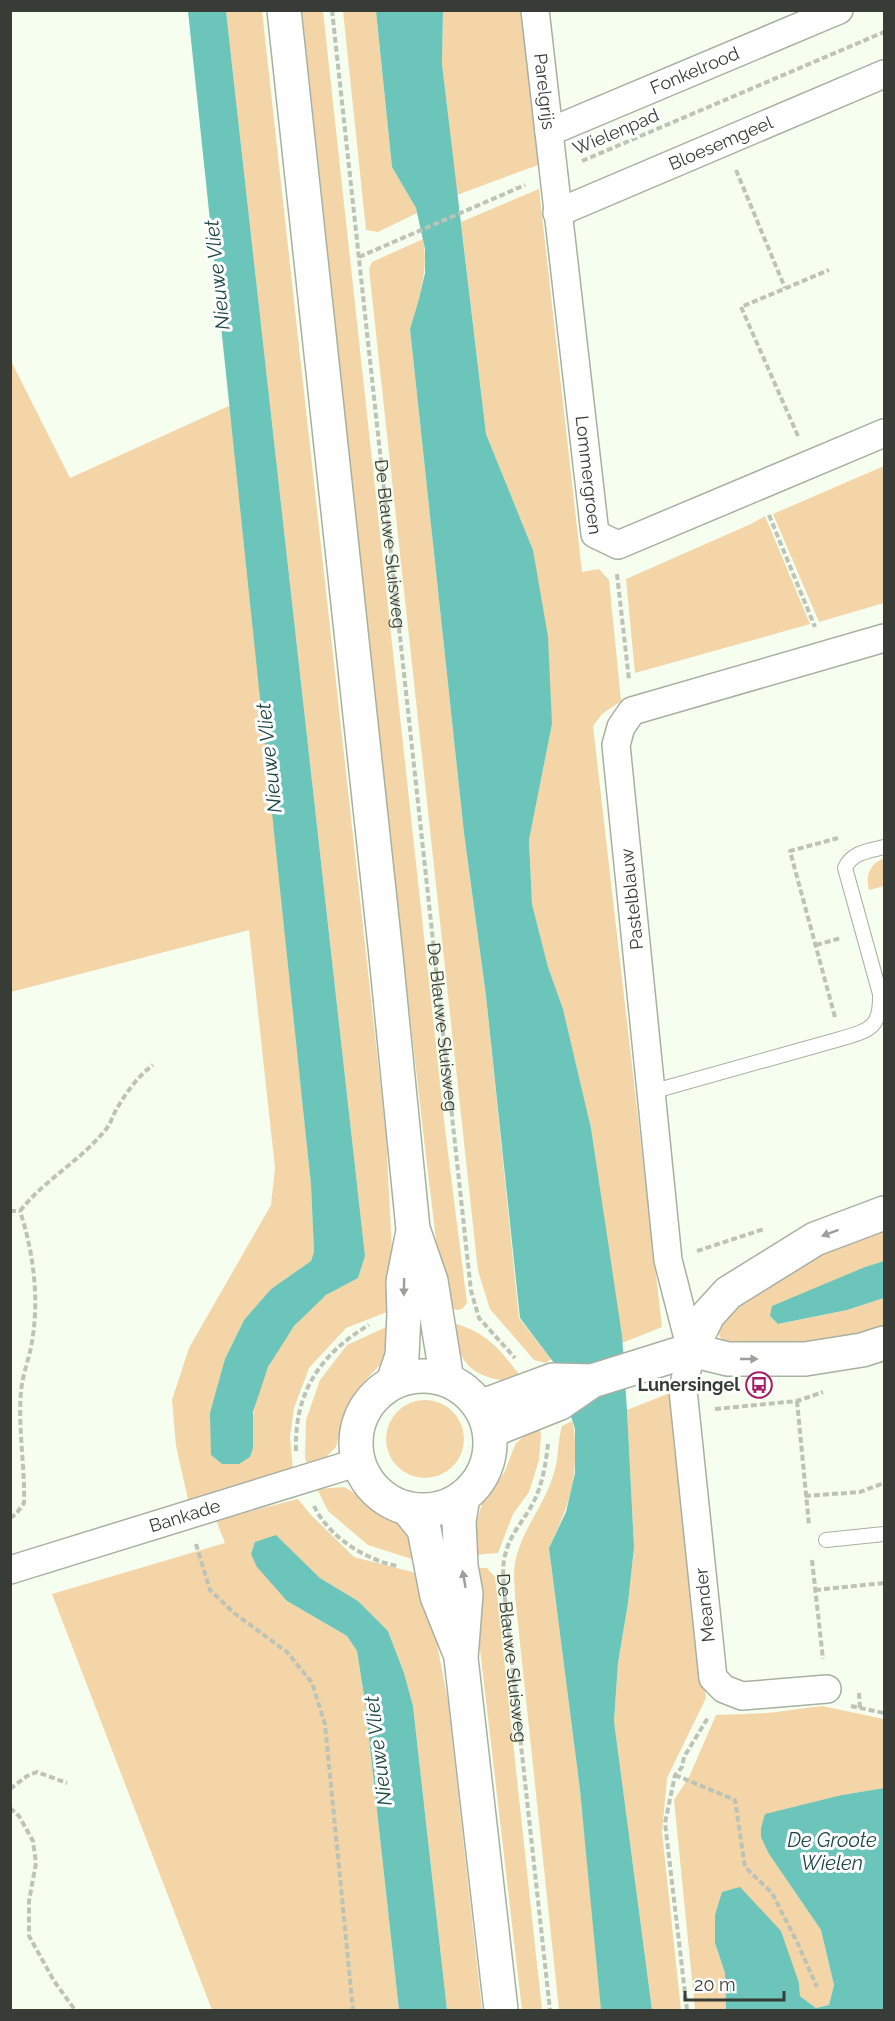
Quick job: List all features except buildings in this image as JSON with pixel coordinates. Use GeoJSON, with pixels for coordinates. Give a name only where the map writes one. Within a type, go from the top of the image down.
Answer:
{"type":"FeatureCollection","features":[{"type":"Feature","properties":{"kind":"main road"},"geometry":{"type":"LineString","coordinates":[[284,10],[385,944],[413,1229],[431,1281],[447,1380]]}},
{"type":"Feature","properties":{"kind":"main road"},"geometry":{"type":"LineString","coordinates":[[691,1350],[708,1315],[729,1293],[815,1239],[885,1213]]}},
{"type":"Feature","properties":{"kind":"main road"},"geometry":{"type":"LineString","coordinates":[[393,1382],[402,1356],[403,1282],[413,1229]]}},
{"type":"Feature","properties":{"kind":"main road"},"geometry":{"type":"LineString","coordinates":[[485,1419],[548,1395],[691,1350],[729,1359],[805,1359],[862,1350],[885,1343]]}},
{"type":"Feature","properties":{"kind":"main road"},"geometry":{"type":"LineString","coordinates":[[425,1375],[447,1380],[466,1391],[485,1419],[490,1449],[486,1468],[477,1484],[463,1497],[442,1507],[419,1510],[408,1508],[386,1499],[369,1483],[359,1462],[356,1439],[361,1416],[374,1397],[393,1382],[425,1375]]}},
{"type":"Feature","properties":{"kind":"main road"},"geometry":{"type":"LineString","coordinates":[[463,1497],[459,1521],[461,1566],[466,1594],[461,1658],[501,2010]]}},
{"type":"Feature","properties":{"kind":"main road"},"geometry":{"type":"LineString","coordinates":[[408,1508],[424,1529],[437,1596],[461,1658]]}},
{"type":"Feature","properties":{"kind":"street","name":"Parelgrijs"},"geometry":{"type":"LineString","coordinates":[[535,10],[553,174]]}},
{"type":"Feature","properties":{"kind":"street","name":"Fonkelrood"},"geometry":{"type":"LineString","coordinates":[[549,132],[839,10]]}},
{"type":"Feature","properties":{"kind":"street","name":"Bloesemgeel"},"geometry":{"type":"LineString","coordinates":[[557,213],[885,74]]}},
{"type":"Feature","properties":{"kind":"street","name":"Lommergroen"},"geometry":{"type":"LineString","coordinates":[[553,174],[595,534],[618,545],[885,433]]}},
{"type":"Feature","properties":{"kind":"street"},"geometry":{"type":"LineString","coordinates":[[632,711],[885,638]]}},
{"type":"Feature","properties":{"kind":"street","name":"Pastelblauw"},"geometry":{"type":"LineString","coordinates":[[632,711],[621,727],[616,746],[668,1260],[691,1350]]}},
{"type":"Feature","properties":{"kind":"street","name":"Meander"},"geometry":{"type":"LineString","coordinates":[[691,1350],[683,1390],[685,1413],[713,1678],[724,1689]]}},
{"type":"Feature","properties":{"kind":"street","name":"Bankade"},"geometry":{"type":"LineString","coordinates":[[10,1570],[359,1462]]}},
{"type":"Feature","properties":{"kind":"street"},"geometry":{"type":"LineString","coordinates":[[724,1689],[742,1696],[827,1689]]}},
{"type":"Feature","properties":{"kind":"lane"},"geometry":{"type":"LineString","coordinates":[[651,1092],[861,1033],[873,1026],[881,1012],[883,994],[845,868],[856,855],[885,847]]}},
{"type":"Feature","properties":{"kind":"lane"},"geometry":{"type":"LineString","coordinates":[[826,1540],[885,1534]]}},
{"type":"Feature","properties":{"kind":"path","name":"De Blauwe Sluisweg"},"geometry":{"type":"LineString","coordinates":[[332,10],[471,1291],[478,1318],[548,1395],[549,1433],[545,1465],[536,1498],[514,1534],[503,1562],[505,1599],[550,2010]]}},
{"type":"Feature","properties":{"kind":"path","name":"Wielenpad"},"geometry":{"type":"LineString","coordinates":[[359,256],[885,32]]}},
{"type":"Feature","properties":{"kind":"path"},"geometry":{"type":"LineString","coordinates":[[725,142],[785,288]]}},
{"type":"Feature","properties":{"kind":"path"},"geometry":{"type":"LineString","coordinates":[[810,464],[741,307],[829,270]]}},
{"type":"Feature","properties":{"kind":"path"},"geometry":{"type":"LineString","coordinates":[[756,486],[816,628],[824,655]]}},
{"type":"Feature","properties":{"kind":"path"},"geometry":{"type":"LineString","coordinates":[[618,545],[617,573],[632,711]]}},
{"type":"Feature","properties":{"kind":"path"},"geometry":{"type":"LineString","coordinates":[[839,838],[790,851],[840,1039]]}},
{"type":"Feature","properties":{"kind":"path"},"geometry":{"type":"LineString","coordinates":[[20,1211],[30,1197],[70,1165],[108,1127],[134,1083],[153,1065]]}},
{"type":"Feature","properties":{"kind":"path"},"geometry":{"type":"LineString","coordinates":[[10,1211],[20,1211]]}},
{"type":"Feature","properties":{"kind":"path"},"geometry":{"type":"LineString","coordinates":[[10,1518],[24,1503],[21,1391],[31,1348],[35,1305],[35,1285],[28,1235],[20,1211]]}},
{"type":"Feature","properties":{"kind":"path"},"geometry":{"type":"LineString","coordinates":[[685,1413],[797,1401],[830,1390]]}},
{"type":"Feature","properties":{"kind":"path"},"geometry":{"type":"LineString","coordinates":[[805,1496],[860,1492],[885,1483]]}},
{"type":"Feature","properties":{"kind":"path"},"geometry":{"type":"LineString","coordinates":[[188,1515],[210,1590],[234,1613],[287,1652],[312,1683],[325,1724],[353,2010]]}},
{"type":"Feature","properties":{"kind":"path"},"geometry":{"type":"LineString","coordinates":[[814,1590],[885,1583]]}},
{"type":"Feature","properties":{"kind":"path"},"geometry":{"type":"LineString","coordinates":[[687,2010],[665,1823],[675,1775],[682,1767],[684,1757],[724,1689]]}},
{"type":"Feature","properties":{"kind":"path"},"geometry":{"type":"LineString","coordinates":[[10,1789],[27,1776],[37,1772],[67,1783]]}},
{"type":"Feature","properties":{"kind":"path"},"geometry":{"type":"LineString","coordinates":[[675,1775],[735,1800],[745,1867],[771,1893],[797,1942],[817,1987]]}},
{"type":"Feature","properties":{"kind":"path"},"geometry":{"type":"LineString","coordinates":[[10,1808],[19,1816],[33,1840],[36,1863],[29,1901],[29,1936],[54,1981],[75,2010]]}},
{"type":"Feature","properties":{"kind":"shaded area"},"geometry":{"type":"Polygon","coordinates":[[[226,11],[262,11],[386,1135],[395,1309],[346,1328],[309,1368],[294,1408],[290,1437],[293,1470],[189,1504],[176,1446],[172,1400],[189,1348],[271,1205],[275,1168],[249,930],[11,992],[10,359],[70,478],[231,405],[311,1185],[314,1252],[311,1261],[271,1289],[244,1320],[225,1359],[211,1455],[222,1464],[250,1457],[253,1417],[258,1395],[279,1347],[312,1307],[329,1293],[358,1278],[365,1256],[226,11]]]}},
{"type":"Feature","properties":{"kind":"shaded area"},"geometry":{"type":"Polygon","coordinates":[[[302,11],[323,11],[445,1129],[467,1303],[462,1309],[457,1310],[444,1306],[388,821],[302,11]]]}},
{"type":"Feature","properties":{"kind":"shaded area"},"geometry":{"type":"Polygon","coordinates":[[[343,11],[376,11],[392,167],[417,213],[378,232],[366,230],[343,11]]]}},
{"type":"Feature","properties":{"kind":"shaded area"},"geometry":{"type":"Polygon","coordinates":[[[443,11],[522,11],[538,165],[457,195],[442,64],[443,11]]]}},
{"type":"Feature","properties":{"kind":"shaded area"},"geometry":{"type":"Polygon","coordinates":[[[539,189],[582,572],[599,569],[609,580],[621,701],[602,714],[593,726],[662,1327],[622,1343],[591,1128],[563,1009],[548,967],[532,904],[529,840],[552,724],[533,550],[486,434],[461,222],[539,189]]]}},
{"type":"Feature","properties":{"kind":"shaded area"},"geometry":{"type":"Polygon","coordinates":[[[423,239],[424,273],[410,329],[464,833],[486,996],[519,1318],[551,1359],[546,1363],[534,1360],[490,1309],[478,1271],[369,269],[372,262],[423,239]]]}},
{"type":"Feature","properties":{"kind":"shaded area"},"geometry":{"type":"Polygon","coordinates":[[[884,466],[884,603],[819,622],[773,514],[884,466]]]}},
{"type":"Feature","properties":{"kind":"shaded area"},"geometry":{"type":"Polygon","coordinates":[[[765,516],[810,624],[635,673],[626,579],[765,516]]]}},
{"type":"Feature","properties":{"kind":"shaded area"},"geometry":{"type":"Polygon","coordinates":[[[884,858],[884,886],[869,890],[868,875],[875,863],[884,858]]]}},
{"type":"Feature","properties":{"kind":"shaded area"},"geometry":{"type":"Polygon","coordinates":[[[884,1227],[884,1261],[865,1267],[770,1316],[779,1324],[847,1310],[884,1298],[884,1334],[824,1348],[723,1343],[718,1332],[727,1306],[813,1253],[884,1227]]]}},
{"type":"Feature","properties":{"kind":"shaded area"},"geometry":{"type":"Polygon","coordinates":[[[447,1321],[473,1330],[492,1343],[524,1381],[512,1382],[488,1377],[470,1367],[460,1352],[447,1321]]]}},
{"type":"Feature","properties":{"kind":"shaded area"},"geometry":{"type":"Polygon","coordinates":[[[395,1323],[386,1358],[356,1391],[342,1420],[336,1447],[311,1472],[305,1458],[306,1420],[320,1380],[347,1345],[395,1323]]]}},
{"type":"Feature","properties":{"kind":"shaded area"},"geometry":{"type":"Polygon","coordinates":[[[670,1393],[706,1698],[667,1778],[662,1832],[681,2010],[652,2010],[614,1721],[618,1663],[634,1547],[627,1410],[670,1393]]]}},
{"type":"Feature","properties":{"kind":"shaded area"},"geometry":{"type":"Polygon","coordinates":[[[425,1400],[440,1403],[457,1417],[464,1439],[461,1454],[447,1471],[425,1478],[410,1475],[393,1461],[386,1439],[389,1424],[403,1407],[425,1400]]]}},
{"type":"Feature","properties":{"kind":"shaded area"},"geometry":{"type":"Polygon","coordinates":[[[572,1421],[575,1449],[574,1476],[565,1512],[549,1548],[580,1790],[603,2010],[559,2010],[515,1596],[514,1567],[518,1551],[550,1485],[556,1467],[562,1426],[572,1421]]]}},
{"type":"Feature","properties":{"kind":"shaded area"},"geometry":{"type":"Polygon","coordinates":[[[539,1424],[541,1436],[539,1460],[529,1492],[513,1514],[498,1553],[475,1555],[475,1527],[482,1504],[504,1473],[516,1443],[539,1424]]]}},
{"type":"Feature","properties":{"kind":"shaded area"},"geometry":{"type":"Polygon","coordinates":[[[344,1487],[369,1501],[406,1529],[418,1561],[368,1545],[328,1511],[317,1489],[344,1487]]]}},
{"type":"Feature","properties":{"kind":"shaded area"},"geometry":{"type":"Polygon","coordinates":[[[298,1499],[354,1557],[424,1575],[448,1702],[482,2010],[447,2010],[413,1706],[404,1673],[388,1631],[358,1601],[320,1578],[276,1535],[287,1601],[347,1636],[357,1651],[365,1702],[399,2010],[212,2010],[52,1594],[225,1543],[216,1520],[298,1499]]]}},
{"type":"Feature","properties":{"kind":"shaded area"},"geometry":{"type":"Polygon","coordinates":[[[474,1568],[487,1568],[495,1577],[542,2010],[522,2010],[475,1606],[474,1568]]]}},
{"type":"Feature","properties":{"kind":"shaded area"},"geometry":{"type":"Polygon","coordinates":[[[822,1706],[884,1719],[884,1788],[842,1795],[769,1854],[821,1930],[834,1985],[829,2005],[816,2008],[800,1996],[799,1983],[715,1943],[725,1973],[726,2010],[695,2010],[674,1800],[689,1777],[716,1715],[768,1713],[822,1706]]]}},
{"type":"Feature","properties":{"kind":"water","name":"Nieuwe Vliet"},"geometry":{"type":"Polygon","coordinates":[[[188,11],[226,11],[365,1256],[358,1278],[326,1295],[294,1326],[268,1367],[253,1412],[253,1448],[250,1457],[239,1464],[222,1464],[211,1455],[210,1413],[225,1359],[244,1320],[271,1289],[311,1261],[314,1252],[311,1185],[188,11]]]}},
{"type":"Feature","properties":{"kind":"water"},"geometry":{"type":"Polygon","coordinates":[[[376,11],[443,11],[442,64],[486,434],[533,550],[548,637],[552,724],[529,840],[532,904],[548,967],[563,1009],[591,1128],[622,1336],[634,1547],[618,1663],[614,1721],[652,2010],[601,2010],[580,1790],[549,1548],[566,1512],[575,1473],[575,1429],[554,1363],[520,1318],[486,996],[464,833],[410,329],[425,273],[425,249],[416,208],[392,167],[376,11]]]}},
{"type":"Feature","properties":{"kind":"water"},"geometry":{"type":"Polygon","coordinates":[[[884,1261],[884,1298],[847,1310],[778,1324],[770,1316],[772,1306],[884,1261]]]}},
{"type":"Feature","properties":{"kind":"water","name":"Nieuwe Vliet"},"geometry":{"type":"Polygon","coordinates":[[[276,1535],[320,1578],[358,1601],[388,1631],[404,1673],[413,1706],[447,2010],[399,2010],[365,1702],[357,1651],[347,1636],[287,1601],[257,1567],[251,1554],[255,1542],[276,1535]]]}},
{"type":"Feature","properties":{"kind":"water","name":"De Groote Wielen"},"geometry":{"type":"Polygon","coordinates":[[[884,1788],[884,2010],[726,2010],[725,1973],[715,1943],[715,1915],[722,1892],[740,1887],[781,1931],[799,1983],[800,1996],[816,2008],[829,2005],[834,1985],[821,1930],[769,1854],[761,1837],[765,1814],[842,1795],[884,1788]]]}},
{"type":"Feature","properties":{"kind":"place","name":"Lunersingel"},"geometry":{"type":"Point","coordinates":[759,1385]}}]}
